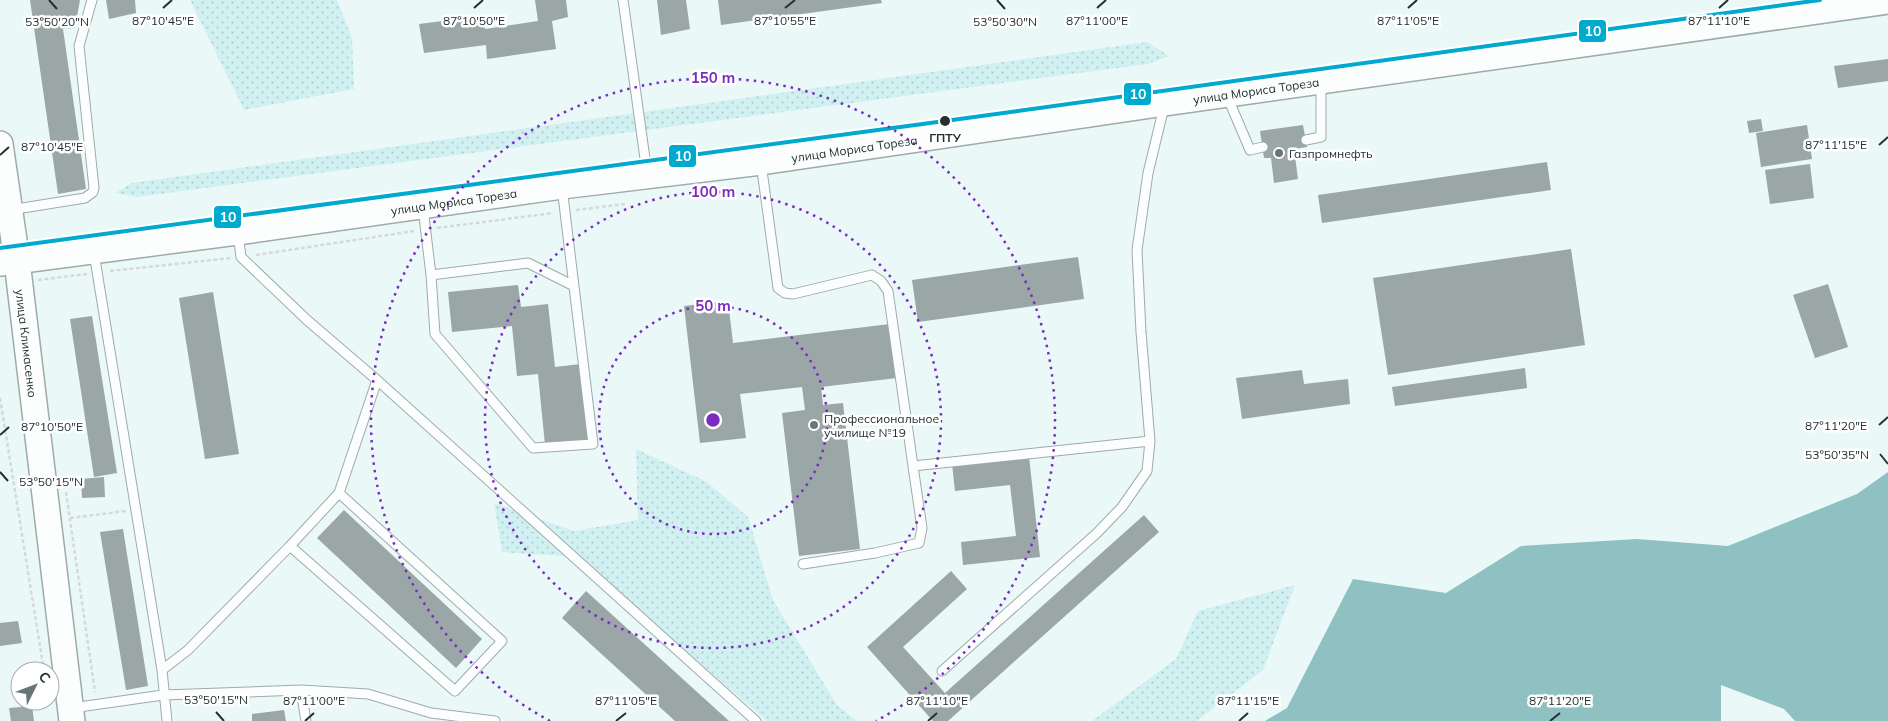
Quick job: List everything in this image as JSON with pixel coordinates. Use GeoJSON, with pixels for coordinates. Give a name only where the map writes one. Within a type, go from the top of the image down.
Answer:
{"type":"FeatureCollection","features":[{"type":"Feature","properties":{"kind":"street","name":"улица Мориса Тореза"},"geometry":{"type":"LineString","coordinates":[[8,262],[96,262],[237,232],[424,217],[562,186],[761,162],[1888,1]]}},
{"type":"Feature","properties":{"kind":"street","name":"улица Климасенко"},"geometry":{"type":"LineString","coordinates":[[0,144],[10,210],[8,262],[71,714]]}},
{"type":"Feature","properties":{"kind":"lane"},"geometry":{"type":"LineString","coordinates":[[10,210],[85,198],[93,192],[79,46],[92,0]]}},
{"type":"Feature","properties":{"kind":"lane"},"geometry":{"type":"LineString","coordinates":[[623,0],[648,176]]}},
{"type":"Feature","properties":{"kind":"lane"},"geometry":{"type":"LineString","coordinates":[[1306,140],[1321,137],[1321,81]]}},
{"type":"Feature","properties":{"kind":"lane"},"geometry":{"type":"LineString","coordinates":[[1227,96],[1250,150],[1263,147]]}},
{"type":"Feature","properties":{"kind":"lane"},"geometry":{"type":"LineString","coordinates":[[942,671],[1097,533],[1122,507],[1147,471],[1150,441],[1141,332],[1137,250],[1148,173],[1165,103]]}},
{"type":"Feature","properties":{"kind":"lane"},"geometry":{"type":"LineString","coordinates":[[761,162],[778,288],[784,293],[793,294],[872,275],[881,281],[888,291],[922,528],[919,543],[875,553],[803,564]]}},
{"type":"Feature","properties":{"kind":"lane"},"geometry":{"type":"LineString","coordinates":[[424,217],[435,334],[533,448],[593,444],[562,186]]}},
{"type":"Feature","properties":{"kind":"lane"},"geometry":{"type":"LineString","coordinates":[[237,232],[241,257],[307,320],[377,380],[756,721]]}},
{"type":"Feature","properties":{"kind":"lane"},"geometry":{"type":"LineString","coordinates":[[96,262],[162,670],[167,721]]}},
{"type":"Feature","properties":{"kind":"lane"},"geometry":{"type":"LineString","coordinates":[[430,275],[528,264],[574,286]]}},
{"type":"Feature","properties":{"kind":"lane"},"geometry":{"type":"LineString","coordinates":[[162,670],[188,650],[339,493],[377,380]]}},
{"type":"Feature","properties":{"kind":"lane"},"geometry":{"type":"LineString","coordinates":[[914,466],[1150,441]]}},
{"type":"Feature","properties":{"kind":"lane"},"geometry":{"type":"LineString","coordinates":[[290,546],[455,691],[502,641],[339,493]]}},
{"type":"Feature","properties":{"kind":"lane"},"geometry":{"type":"LineString","coordinates":[[71,714],[163,695],[301,690],[368,694],[430,713],[495,721]]}},
{"type":"Feature","properties":{"kind":"lane"},"geometry":{"type":"LineString","coordinates":[[301,690],[306,721]]}},
{"type":"Feature","properties":{"kind":"path"},"geometry":{"type":"LineString","coordinates":[[36,280],[96,262],[241,257],[424,217],[564,212],[625,204]]}},
{"type":"Feature","properties":{"kind":"path"},"geometry":{"type":"LineString","coordinates":[[0,398],[42,661]]}},
{"type":"Feature","properties":{"kind":"path"},"geometry":{"type":"LineString","coordinates":[[70,518],[136,509]]}},
{"type":"Feature","properties":{"kind":"shaded area"},"geometry":{"type":"Polygon","coordinates":[[[190,0],[337,0],[352,38],[354,89],[244,110],[190,0]]]}},
{"type":"Feature","properties":{"kind":"shaded area"},"geometry":{"type":"Polygon","coordinates":[[[1147,42],[1169,56],[1148,64],[137,197],[115,193],[132,183],[1147,42]]]}},
{"type":"Feature","properties":{"kind":"shaded area"},"geometry":{"type":"Polygon","coordinates":[[[636,449],[707,482],[748,517],[773,600],[837,705],[857,721],[767,721],[578,557],[502,552],[494,503],[574,531],[638,520],[636,449]]]}},
{"type":"Feature","properties":{"kind":"shaded area"},"geometry":{"type":"Polygon","coordinates":[[[1888,472],[1888,721],[1795,721],[1784,709],[1721,685],[1721,721],[1265,721],[1287,708],[1353,579],[1446,593],[1521,546],[1637,539],[1728,546],[1857,494],[1888,472]]]}},
{"type":"Feature","properties":{"kind":"shaded area"},"geometry":{"type":"Polygon","coordinates":[[[1295,585],[1263,670],[1197,721],[1092,721],[1176,659],[1198,611],[1295,585]]]}},
{"type":"Feature","properties":{"kind":"building"},"geometry":{"type":"Polygon","coordinates":[[[30,0],[80,0],[75,28],[63,29],[86,189],[58,194],[30,0]]]}},
{"type":"Feature","properties":{"kind":"building"},"geometry":{"type":"Polygon","coordinates":[[[106,0],[135,0],[136,13],[109,19],[106,0]]]}},
{"type":"Feature","properties":{"kind":"building"},"geometry":{"type":"Polygon","coordinates":[[[535,0],[566,0],[568,17],[552,21],[556,49],[487,59],[486,45],[424,53],[419,24],[483,16],[485,29],[538,21],[535,0]]]}},
{"type":"Feature","properties":{"kind":"building"},"geometry":{"type":"Polygon","coordinates":[[[657,0],[686,0],[690,29],[661,35],[657,0]]]}},
{"type":"Feature","properties":{"kind":"building"},"geometry":{"type":"Polygon","coordinates":[[[718,0],[881,0],[882,3],[721,25],[718,0]]]}},
{"type":"Feature","properties":{"kind":"building"},"geometry":{"type":"Polygon","coordinates":[[[1888,59],[1888,81],[1838,88],[1834,66],[1888,59]]]}},
{"type":"Feature","properties":{"kind":"building"},"geometry":{"type":"Polygon","coordinates":[[[1761,119],[1763,131],[1749,133],[1747,121],[1761,119]]]}},
{"type":"Feature","properties":{"kind":"building","name":"Газпромнефть"},"geometry":{"type":"Polygon","coordinates":[[[1303,125],[1307,147],[1294,149],[1298,179],[1274,183],[1271,158],[1264,158],[1260,131],[1303,125]]]}},
{"type":"Feature","properties":{"kind":"building"},"geometry":{"type":"Polygon","coordinates":[[[1807,125],[1812,159],[1761,167],[1756,133],[1807,125]]]}},
{"type":"Feature","properties":{"kind":"building"},"geometry":{"type":"Polygon","coordinates":[[[1547,162],[1551,190],[1322,223],[1318,195],[1547,162]]]}},
{"type":"Feature","properties":{"kind":"building"},"geometry":{"type":"Polygon","coordinates":[[[1810,164],[1814,198],[1770,204],[1765,170],[1810,164]]]}},
{"type":"Feature","properties":{"kind":"building"},"geometry":{"type":"Polygon","coordinates":[[[1571,249],[1585,345],[1388,375],[1373,278],[1571,249]]]}},
{"type":"Feature","properties":{"kind":"building"},"geometry":{"type":"Polygon","coordinates":[[[1078,257],[1084,299],[918,322],[912,280],[1078,257]]]}},
{"type":"Feature","properties":{"kind":"building"},"geometry":{"type":"Polygon","coordinates":[[[1828,284],[1848,347],[1815,358],[1793,295],[1828,284]]]}},
{"type":"Feature","properties":{"kind":"building"},"geometry":{"type":"Polygon","coordinates":[[[518,285],[521,307],[548,304],[555,367],[581,364],[588,441],[545,445],[538,374],[517,376],[512,326],[452,332],[448,292],[518,285]]]}},
{"type":"Feature","properties":{"kind":"building"},"geometry":{"type":"Polygon","coordinates":[[[213,292],[239,454],[205,459],[179,298],[213,292]]]}},
{"type":"Feature","properties":{"kind":"building","name":"Профессиональное училище №19"},"geometry":{"type":"Polygon","coordinates":[[[728,301],[733,343],[890,324],[897,378],[821,387],[823,405],[843,403],[860,549],[799,556],[782,413],[805,410],[802,387],[740,394],[746,438],[700,443],[684,306],[728,301]]]}},
{"type":"Feature","properties":{"kind":"building"},"geometry":{"type":"Polygon","coordinates":[[[92,316],[117,473],[94,477],[70,319],[92,316]]]}},
{"type":"Feature","properties":{"kind":"building"},"geometry":{"type":"Polygon","coordinates":[[[1525,368],[1527,388],[1395,406],[1392,387],[1525,368]]]}},
{"type":"Feature","properties":{"kind":"building"},"geometry":{"type":"Polygon","coordinates":[[[1302,370],[1304,384],[1348,379],[1350,404],[1242,419],[1236,378],[1302,370]]]}},
{"type":"Feature","properties":{"kind":"building"},"geometry":{"type":"Polygon","coordinates":[[[1029,456],[1040,557],[963,565],[961,542],[1016,536],[1010,485],[955,491],[952,464],[1029,456]]]}},
{"type":"Feature","properties":{"kind":"building"},"geometry":{"type":"Polygon","coordinates":[[[104,477],[105,497],[82,498],[81,479],[104,477]]]}},
{"type":"Feature","properties":{"kind":"building"},"geometry":{"type":"Polygon","coordinates":[[[344,510],[482,639],[456,668],[317,538],[344,510]]]}},
{"type":"Feature","properties":{"kind":"building"},"geometry":{"type":"Polygon","coordinates":[[[1144,515],[1159,532],[948,721],[933,721],[867,647],[951,571],[967,589],[903,647],[945,693],[1144,515]]]}},
{"type":"Feature","properties":{"kind":"building"},"geometry":{"type":"Polygon","coordinates":[[[123,529],[148,686],[126,690],[100,532],[123,529]]]}},
{"type":"Feature","properties":{"kind":"building"},"geometry":{"type":"Polygon","coordinates":[[[586,591],[729,721],[675,721],[562,618],[586,591]]]}},
{"type":"Feature","properties":{"kind":"building"},"geometry":{"type":"Polygon","coordinates":[[[18,621],[22,643],[0,646],[0,623],[18,621]]]}},
{"type":"Feature","properties":{"kind":"building"},"geometry":{"type":"Polygon","coordinates":[[[9,708],[10,711],[33,711],[34,721],[11,721],[9,708]]]}},
{"type":"Feature","properties":{"kind":"building"},"geometry":{"type":"Polygon","coordinates":[[[284,710],[286,721],[252,721],[252,714],[284,710]]]}},
{"type":"Feature","properties":{"kind":"transit line","name":"10"},"geometry":{"type":"LineString","coordinates":[[0,248],[945,121],[1820,0]]}},
{"type":"Feature","properties":{"kind":"place","name":"ГПТУ"},"geometry":{"type":"Point","coordinates":[945,121]}},
{"type":"Feature","properties":{"kind":"place","name":"Газпромнефть"},"geometry":{"type":"Point","coordinates":[1279,153]}},
{"type":"Feature","properties":{"kind":"place","name":"Профессиональное училище №19"},"geometry":{"type":"Point","coordinates":[814,425]}}]}
